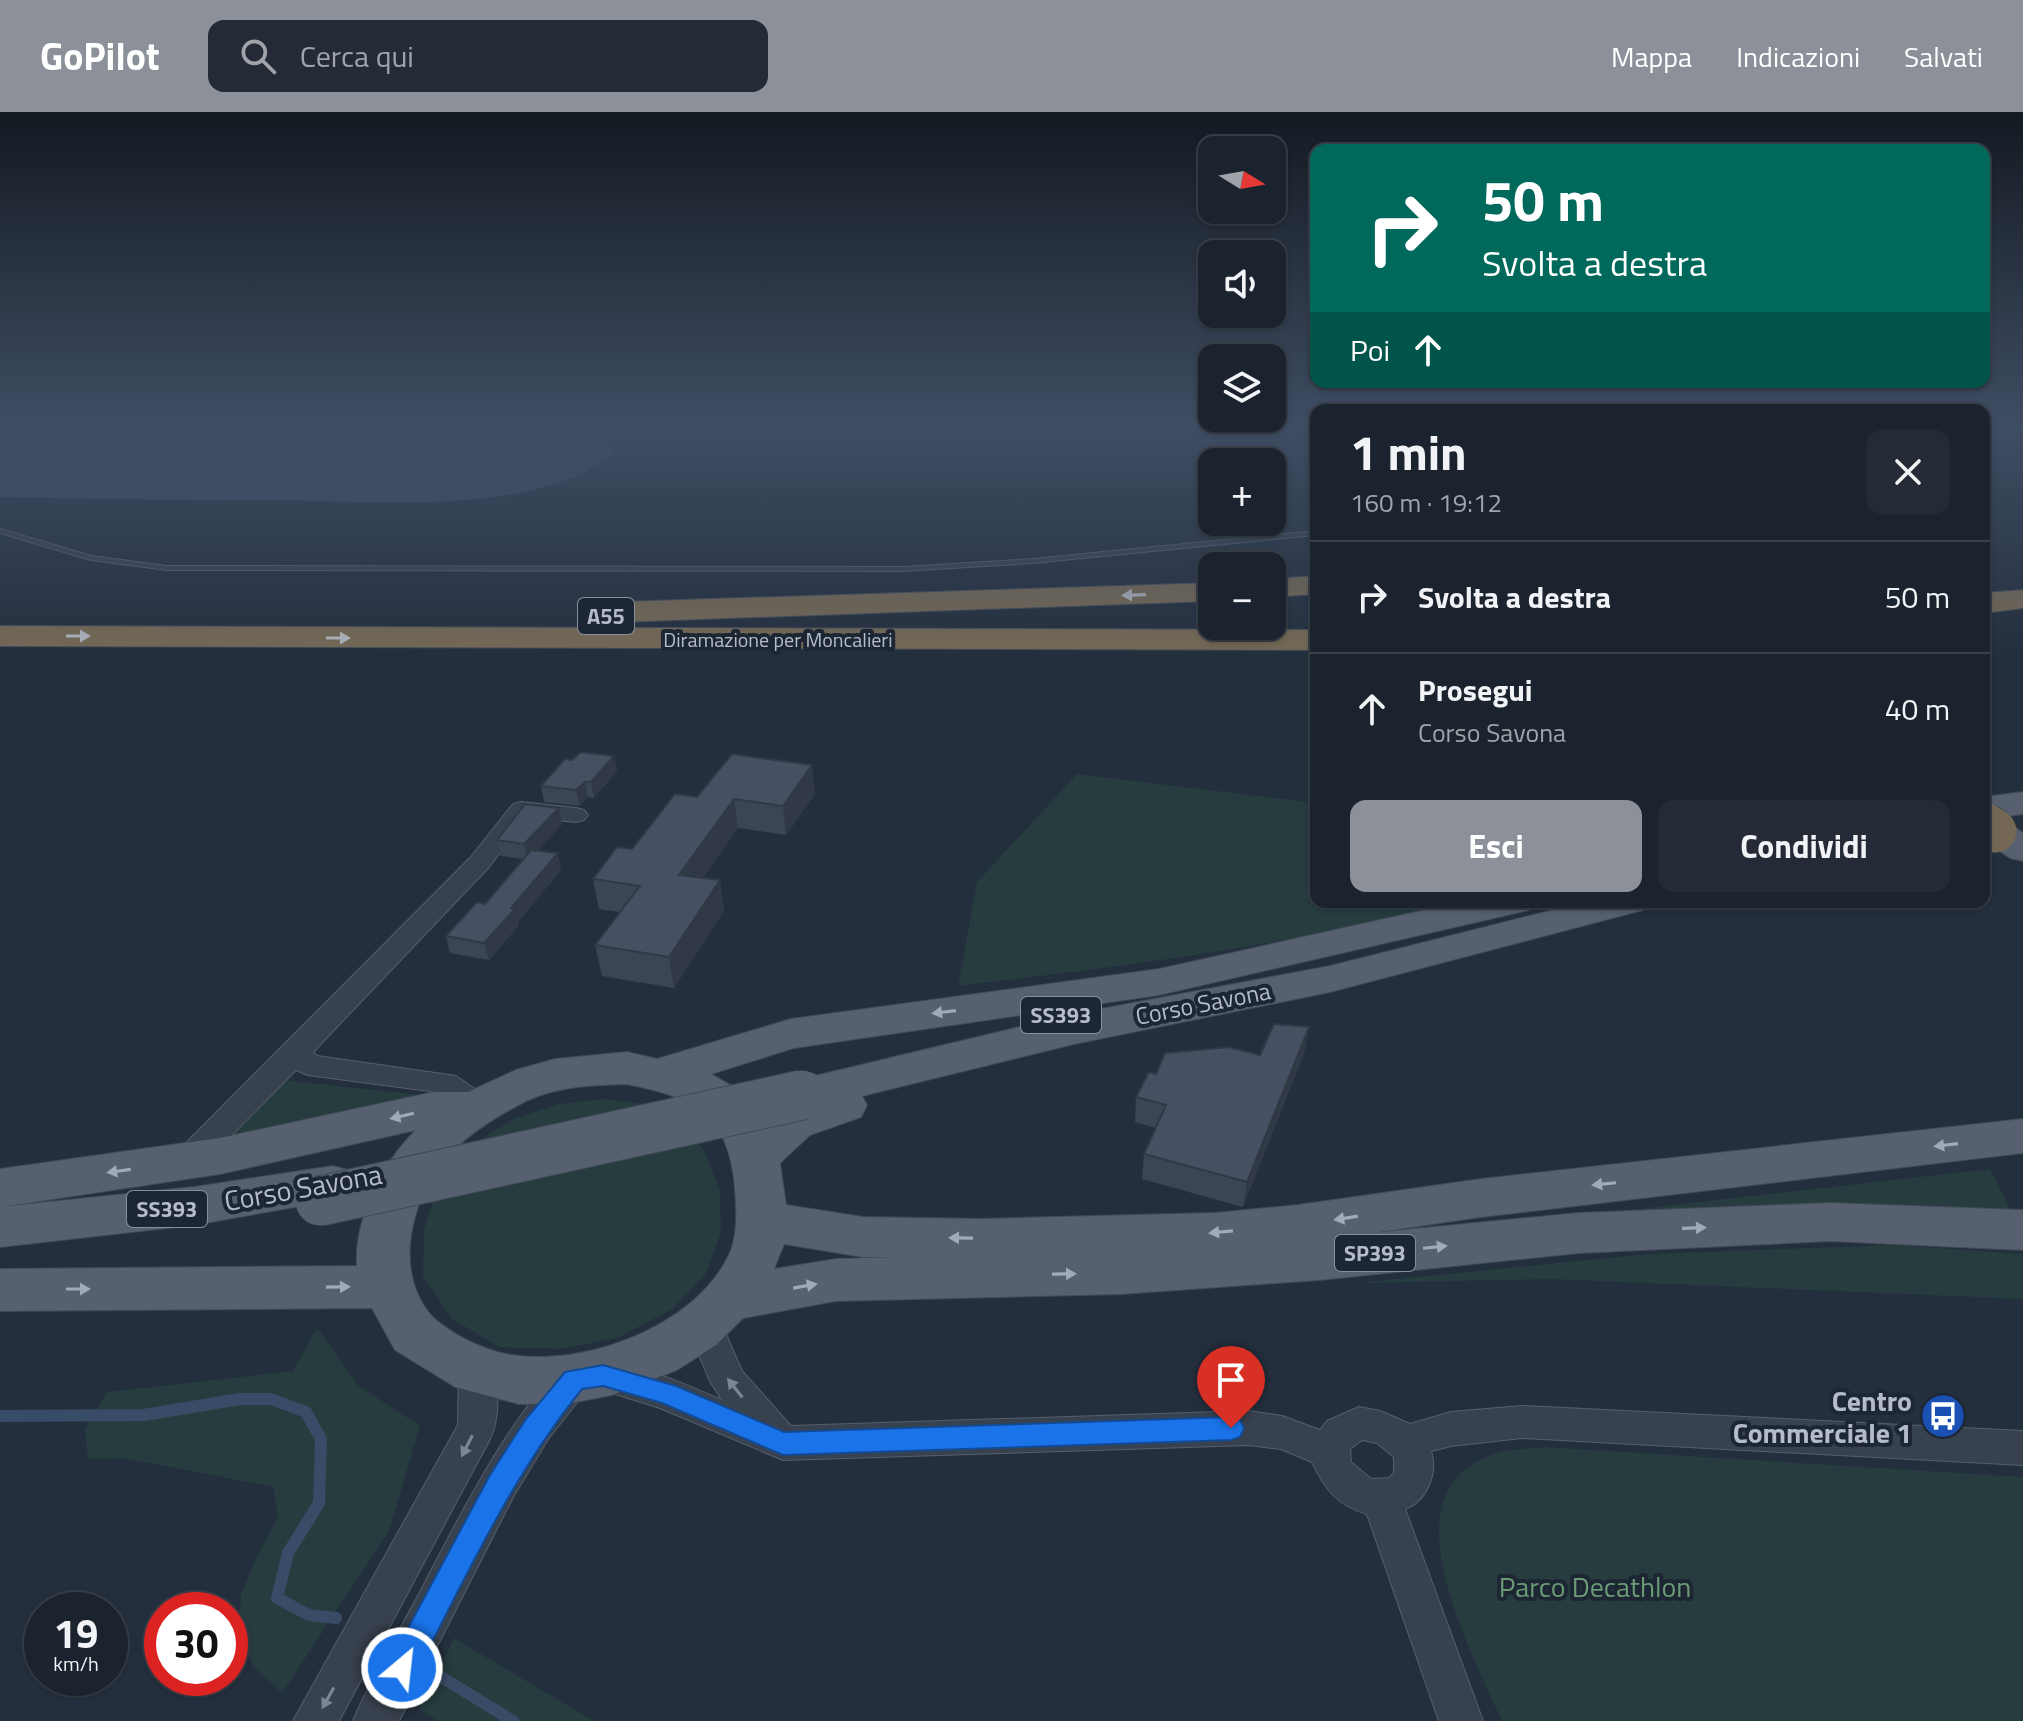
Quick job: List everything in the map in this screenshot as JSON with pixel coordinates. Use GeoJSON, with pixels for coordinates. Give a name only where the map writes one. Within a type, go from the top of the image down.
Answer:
{"type":"FeatureCollection","features":[{"type":"Feature","properties":{"kind":"highway"},"geometry":{"type":"LineString","coordinates":[[1286,587],[1310,585]]}},
{"type":"Feature","properties":{"kind":"highway"},"geometry":{"type":"LineString","coordinates":[[502,616],[1198,592]]}},
{"type":"Feature","properties":{"kind":"highway"},"geometry":{"type":"LineString","coordinates":[[1990,602],[2023,599]]}},
{"type":"Feature","properties":{"kind":"highway","name":"Diramazione per Moncalieri"},"geometry":{"type":"LineString","coordinates":[[0,613],[1198,618]]}},
{"type":"Feature","properties":{"kind":"highway"},"geometry":{"type":"LineString","coordinates":[[1286,618],[1310,618]]}},
{"type":"Feature","properties":{"kind":"highway"},"geometry":{"type":"LineString","coordinates":[[1990,625],[2023,622]]}},
{"type":"Feature","properties":{"kind":"highway","name":"Diramazione per Moncalieri"},"geometry":{"type":"LineString","coordinates":[[0,636],[1310,640]]}},
{"type":"Feature","properties":{"kind":"highway"},"geometry":{"type":"LineString","coordinates":[[681,640],[876,656],[1310,670]]}},
{"type":"Feature","properties":{"kind":"main road"},"geometry":{"type":"LineString","coordinates":[[1998,828],[2023,803]]}},
{"type":"Feature","properties":{"kind":"main road"},"geometry":{"type":"LineString","coordinates":[[656,1075],[791,1034],[1159,982],[1488,908]]}},
{"type":"Feature","properties":{"kind":"main road","name":"Corso Savona"},"geometry":{"type":"LineString","coordinates":[[0,1244],[216,1221],[326,1193],[1074,1029],[1330,979],[1550,913],[1586,908]]}},
{"type":"Feature","properties":{"kind":"main road"},"geometry":{"type":"LineString","coordinates":[[757,1161],[769,1140],[791,1123],[817,1112],[1081,1044],[1342,993],[1550,913]]}},
{"type":"Feature","properties":{"kind":"main road","name":"Corso Savona"},"geometry":{"type":"LineString","coordinates":[[627,1068],[656,1075],[691,1084],[724,1102],[740,1125],[757,1161],[762,1221],[753,1260],[716,1310],[660,1352],[588,1378],[519,1382],[447,1358],[411,1330],[388,1287],[383,1258],[391,1211],[407,1176],[437,1137],[479,1108],[534,1080],[570,1071],[627,1068]]}},
{"type":"Feature","properties":{"kind":"main road"},"geometry":{"type":"LineString","coordinates":[[0,1188],[187,1161],[434,1109],[479,1108]]}},
{"type":"Feature","properties":{"kind":"main road"},"geometry":{"type":"LineString","coordinates":[[762,1221],[863,1237],[981,1239],[1214,1233],[1298,1225],[1481,1198],[2023,1136]]}},
{"type":"Feature","properties":{"kind":"main road","name":"Corso Savona"},"geometry":{"type":"LineString","coordinates":[[0,1227],[326,1193]]}},
{"type":"Feature","properties":{"kind":"main road","name":"SP393"},"geometry":{"type":"LineString","coordinates":[[716,1310],[836,1280],[1121,1273],[1319,1259],[1579,1233],[1830,1222],[2023,1230]]}},
{"type":"Feature","properties":{"kind":"main road"},"geometry":{"type":"LineString","coordinates":[[0,1290],[388,1287]]}},
{"type":"Feature","properties":{"kind":"street"},"geometry":{"type":"LineString","coordinates":[[187,1161],[480,862],[521,809],[576,815]]}},
{"type":"Feature","properties":{"kind":"street"},"geometry":{"type":"LineString","coordinates":[[297,1051],[308,1065],[445,1083],[479,1108]]}},
{"type":"Feature","properties":{"kind":"street"},"geometry":{"type":"LineString","coordinates":[[716,1310],[728,1381],[783,1443]]}},
{"type":"Feature","properties":{"kind":"street"},"geometry":{"type":"LineString","coordinates":[[315,1721],[477,1427],[477,1370]]}},
{"type":"Feature","properties":{"kind":"street"},"geometry":{"type":"LineString","coordinates":[[375,1721],[499,1484],[535,1427],[588,1378],[667,1394],[783,1443],[1249,1428],[1282,1433],[1329,1451]]}},
{"type":"Feature","properties":{"kind":"street"},"geometry":{"type":"LineString","coordinates":[[1405,1442],[1451,1429],[1522,1422],[2023,1448]]}},
{"type":"Feature","properties":{"kind":"street"},"geometry":{"type":"LineString","coordinates":[[1359,1423],[1377,1424],[1405,1442],[1413,1454],[1415,1468],[1409,1485],[1396,1495],[1381,1498],[1361,1494],[1346,1485],[1333,1469],[1329,1451],[1333,1439],[1346,1427],[1359,1423]]}},
{"type":"Feature","properties":{"kind":"street"},"geometry":{"type":"LineString","coordinates":[[1381,1498],[1461,1721]]}},
{"type":"Feature","properties":{"kind":"lane"},"geometry":{"type":"LineString","coordinates":[[0,531],[91,558],[167,568],[543,569],[903,569],[1033,561],[1310,534]]}},
{"type":"Feature","properties":{"kind":"green space"},"geometry":{"type":"Polygon","coordinates":[[[1077,774],[1310,802],[1310,908],[1433,908],[1272,942],[1147,962],[958,986],[977,882],[1077,774]]]}},
{"type":"Feature","properties":{"kind":"green space"},"geometry":{"type":"Polygon","coordinates":[[[282,1080],[422,1095],[417,1104],[232,1145],[239,1123],[282,1080]]]}},
{"type":"Feature","properties":{"kind":"green space"},"geometry":{"type":"Polygon","coordinates":[[[603,1099],[645,1104],[681,1125],[704,1150],[720,1191],[721,1233],[705,1275],[672,1309],[618,1338],[560,1349],[499,1347],[452,1319],[423,1276],[424,1229],[439,1183],[479,1141],[513,1119],[558,1104],[603,1099]]]}},
{"type":"Feature","properties":{"kind":"green space"},"geometry":{"type":"Polygon","coordinates":[[[1990,1169],[2014,1217],[1620,1211],[1990,1169]]]}},
{"type":"Feature","properties":{"kind":"green space"},"geometry":{"type":"Polygon","coordinates":[[[1891,1245],[2023,1254],[2023,1299],[1552,1279],[1356,1283],[1648,1254],[1891,1245]]]}},
{"type":"Feature","properties":{"kind":"green space"},"geometry":{"type":"Polygon","coordinates":[[[317,1328],[359,1386],[420,1426],[389,1531],[282,1693],[253,1666],[248,1655],[248,1592],[242,1592],[278,1518],[273,1487],[124,1458],[88,1459],[85,1430],[107,1392],[293,1371],[317,1328]]]}},
{"type":"Feature","properties":{"kind":"green space","name":"Parco Decathlon"},"geometry":{"type":"Polygon","coordinates":[[[1544,1447],[2023,1477],[2023,1721],[1502,1721],[1473,1657],[1445,1578],[1439,1540],[1442,1505],[1458,1476],[1489,1456],[1544,1447]]]}},
{"type":"Feature","properties":{"kind":"green space"},"geometry":{"type":"Polygon","coordinates":[[[454,1638],[594,1721],[438,1721],[419,1709],[454,1638]]]}},
{"type":"Feature","properties":{"kind":"building"},"geometry":{"type":"Polygon","coordinates":[[[581,752],[614,756],[591,782],[585,782],[576,790],[541,786],[565,759],[572,760],[581,752]]]}},
{"type":"Feature","properties":{"kind":"building"},"geometry":{"type":"Polygon","coordinates":[[[732,754],[812,765],[783,806],[734,799],[679,875],[720,880],[669,957],[595,945],[640,886],[593,879],[617,847],[632,849],[675,794],[697,797],[732,754]]]}},
{"type":"Feature","properties":{"kind":"building"},"geometry":{"type":"Polygon","coordinates":[[[525,804],[559,808],[524,844],[497,840],[525,804]]]}},
{"type":"Feature","properties":{"kind":"building"},"geometry":{"type":"Polygon","coordinates":[[[531,850],[558,853],[484,943],[446,936],[477,902],[485,904],[531,850]]]}},
{"type":"Feature","properties":{"kind":"building"},"geometry":{"type":"Polygon","coordinates":[[[1274,1024],[1309,1027],[1247,1182],[1144,1154],[1166,1105],[1136,1097],[1149,1072],[1156,1074],[1165,1053],[1229,1047],[1260,1055],[1274,1024]]]}},
{"type":"Feature","properties":{"kind":"waterway"},"geometry":{"type":"LineString","coordinates":[[0,1416],[144,1415],[240,1399],[271,1399],[306,1412],[321,1439],[319,1503],[288,1553],[277,1598],[309,1615],[336,1618]]}},
{"type":"Feature","properties":{"kind":"waterway"},"geometry":{"type":"LineString","coordinates":[[438,1675],[513,1721]]}},
{"type":"Feature","properties":{"kind":"place","name":"Centro Commerciale 1"},"geometry":{"type":"Point","coordinates":[1943,1416]}},
{"type":"Feature","properties":{"kind":"route"},"geometry":{"type":"LineString","coordinates":[[402,1668],[499,1484],[535,1427],[574,1380],[603,1376],[667,1394],[783,1443],[1231,1428]]}}]}
